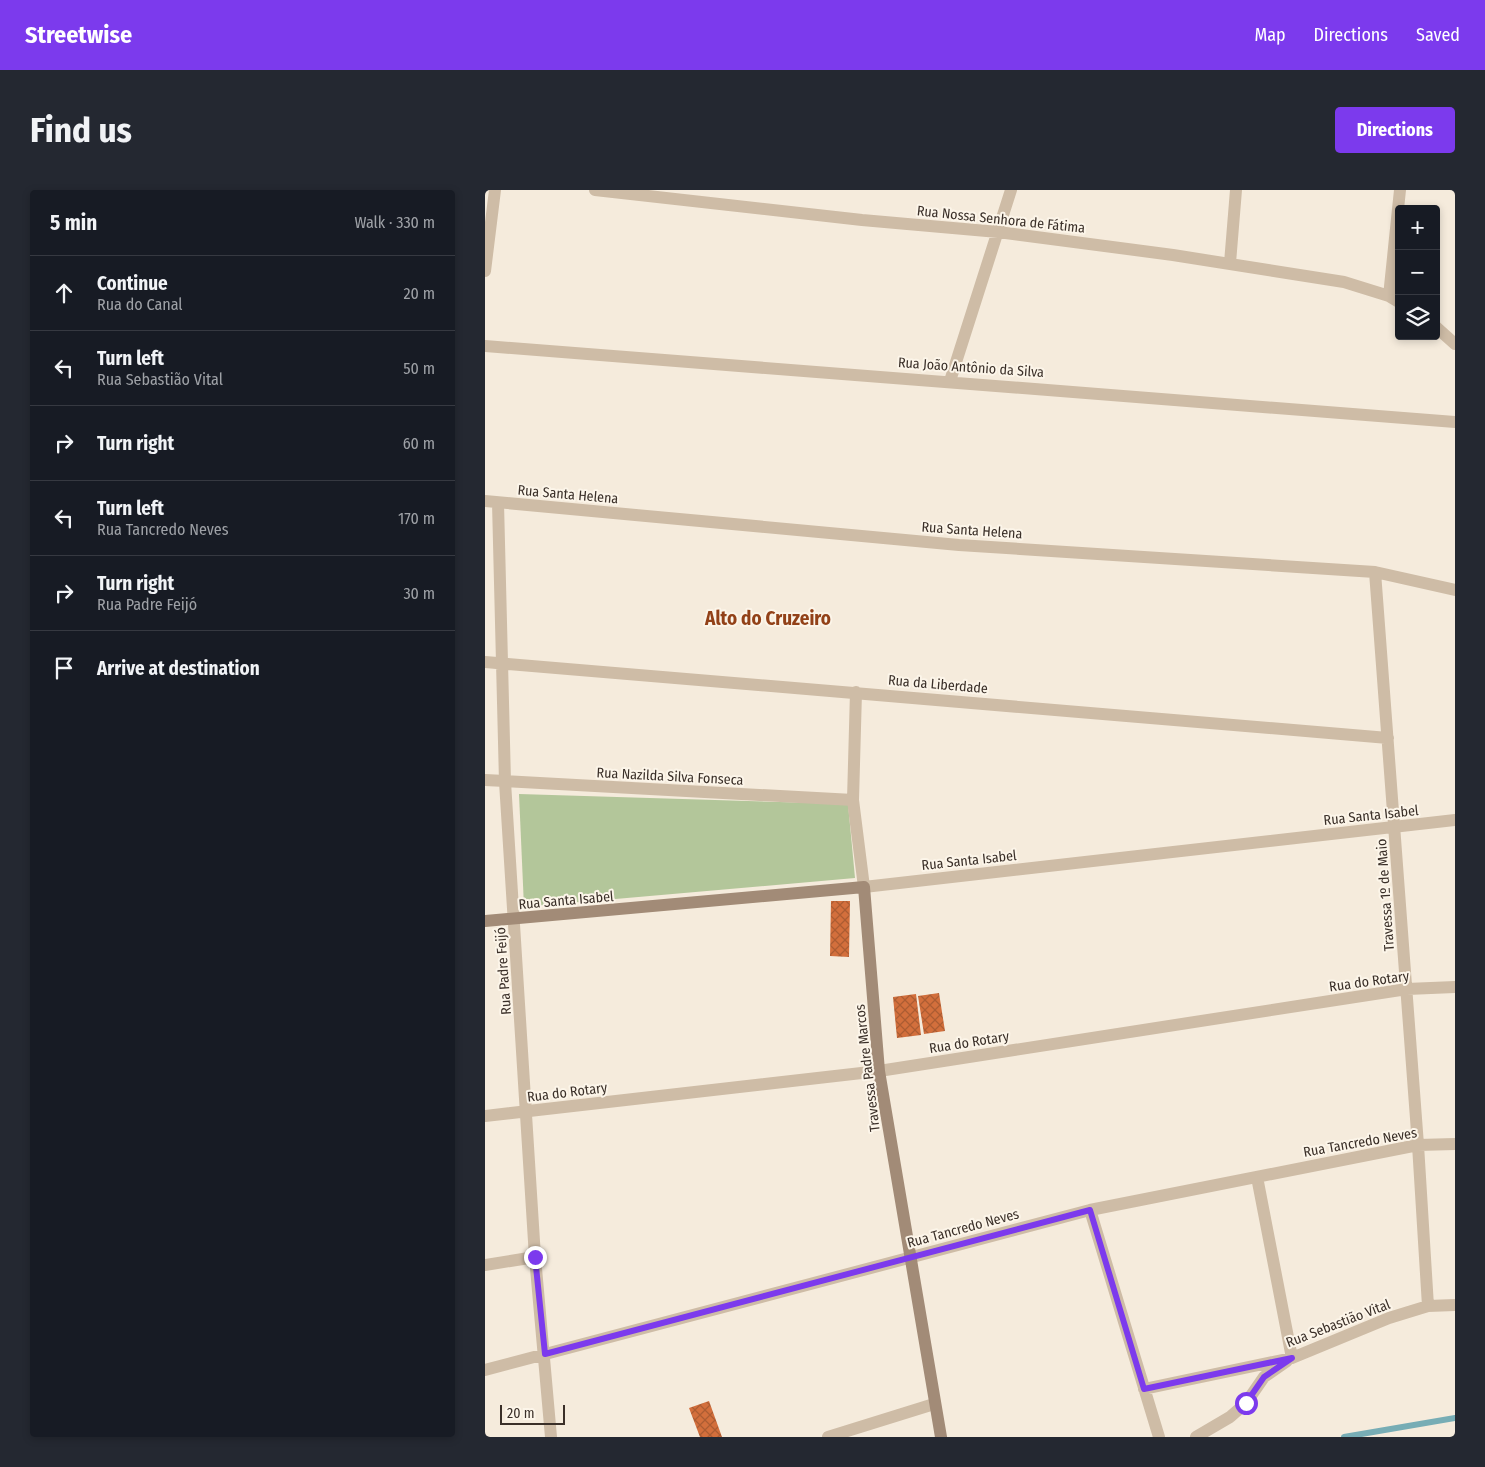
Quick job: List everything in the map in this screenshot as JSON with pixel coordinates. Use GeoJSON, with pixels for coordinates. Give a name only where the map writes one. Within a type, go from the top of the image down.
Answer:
{"type":"FeatureCollection","features":[{"type":"Feature","properties":{"kind":"street"},"geometry":{"type":"LineString","coordinates":[[485,271],[495,190]]}},
{"type":"Feature","properties":{"kind":"street","name":"Rua Nossa Senhora de Fátima"},"geometry":{"type":"LineString","coordinates":[[595,190],[862,220],[997,232],[1230,263],[1344,282],[1394,299]]}},
{"type":"Feature","properties":{"kind":"street"},"geometry":{"type":"LineString","coordinates":[[950,380],[1011,190]]}},
{"type":"Feature","properties":{"kind":"street"},"geometry":{"type":"LineString","coordinates":[[1230,263],[1236,190]]}},
{"type":"Feature","properties":{"kind":"street"},"geometry":{"type":"LineString","coordinates":[[1394,299],[1400,190]]}},
{"type":"Feature","properties":{"kind":"street"},"geometry":{"type":"LineString","coordinates":[[1440,331],[1455,344]]}},
{"type":"Feature","properties":{"kind":"street","name":"Rua João Antônio da Silva"},"geometry":{"type":"LineString","coordinates":[[485,346],[950,380],[1455,422]]}},
{"type":"Feature","properties":{"kind":"street","name":"Rua Santa Helena"},"geometry":{"type":"LineString","coordinates":[[491,502],[959,545],[1375,572],[1455,590]]}},
{"type":"Feature","properties":{"kind":"street","name":"Rua Padre Feijó"},"geometry":{"type":"LineString","coordinates":[[491,502],[503,664],[505,782],[535,1257],[551,1437]]}},
{"type":"Feature","properties":{"kind":"street","name":"Travessa 1º de Maio"},"geometry":{"type":"LineString","coordinates":[[1375,572],[1407,989],[1428,1306]]}},
{"type":"Feature","properties":{"kind":"street","name":"Rua da Liberdade"},"geometry":{"type":"LineString","coordinates":[[485,662],[1388,738]]}},
{"type":"Feature","properties":{"kind":"street","name":"Travessa Padre Marcos"},"geometry":{"type":"LineString","coordinates":[[856,692],[853,800],[864,887],[879,1071],[909,1258],[941,1437]]}},
{"type":"Feature","properties":{"kind":"street","name":"Rua Nazilda Silva Fonseca"},"geometry":{"type":"LineString","coordinates":[[485,780],[853,800]]}},
{"type":"Feature","properties":{"kind":"street","name":"Rua Santa Isabel"},"geometry":{"type":"LineString","coordinates":[[485,921],[864,887],[1455,820]]}},
{"type":"Feature","properties":{"kind":"street","name":"Rua do Rotary"},"geometry":{"type":"LineString","coordinates":[[485,1116],[879,1071],[1407,989],[1455,987]]}},
{"type":"Feature","properties":{"kind":"street","name":"Rua Tancredo Neves"},"geometry":{"type":"LineString","coordinates":[[485,1370],[1090,1210],[1418,1145],[1455,1144]]}},
{"type":"Feature","properties":{"kind":"street"},"geometry":{"type":"LineString","coordinates":[[1196,1437],[1230,1417],[1246,1403],[1264,1377],[1292,1358],[1257,1176]]}},
{"type":"Feature","properties":{"kind":"street"},"geometry":{"type":"LineString","coordinates":[[1090,1210],[1159,1437]]}},
{"type":"Feature","properties":{"kind":"street"},"geometry":{"type":"LineString","coordinates":[[485,1265],[535,1257]]}},
{"type":"Feature","properties":{"kind":"street","name":"Rua Sebastião Vital"},"geometry":{"type":"LineString","coordinates":[[1144,1389],[1292,1358],[1389,1318],[1428,1306],[1455,1305]]}},
{"type":"Feature","properties":{"kind":"street"},"geometry":{"type":"LineString","coordinates":[[828,1437],[934,1404]]}},
{"type":"Feature","properties":{"kind":"green space"},"geometry":{"type":"Polygon","coordinates":[[[519,794],[848,804],[855,878],[524,907],[519,794]]]}},
{"type":"Feature","properties":{"kind":"building"},"geometry":{"type":"Polygon","coordinates":[[[831,901],[850,901],[849,957],[830,956],[831,901]]]}},
{"type":"Feature","properties":{"kind":"building"},"geometry":{"type":"Polygon","coordinates":[[[939,993],[945,1031],[924,1034],[918,996],[939,993]]]}},
{"type":"Feature","properties":{"kind":"building"},"geometry":{"type":"Polygon","coordinates":[[[916,994],[921,1035],[897,1038],[893,997],[916,994]]]}},
{"type":"Feature","properties":{"kind":"building"},"geometry":{"type":"Polygon","coordinates":[[[709,1401],[722,1437],[700,1437],[689,1408],[709,1401]]]}},
{"type":"Feature","properties":{"kind":"waterway"},"geometry":{"type":"LineString","coordinates":[[1344,1437],[1455,1418]]}},
{"type":"Feature","properties":{"kind":"district","name":"Alto do Cruzeiro"},"geometry":{"type":"Point","coordinates":[768,618]}},
{"type":"Feature","properties":{"kind":"route"},"geometry":{"type":"LineString","coordinates":[[535,1257],[545,1354],[1090,1210],[1144,1389],[1292,1358],[1264,1377],[1246,1403]]}}]}
